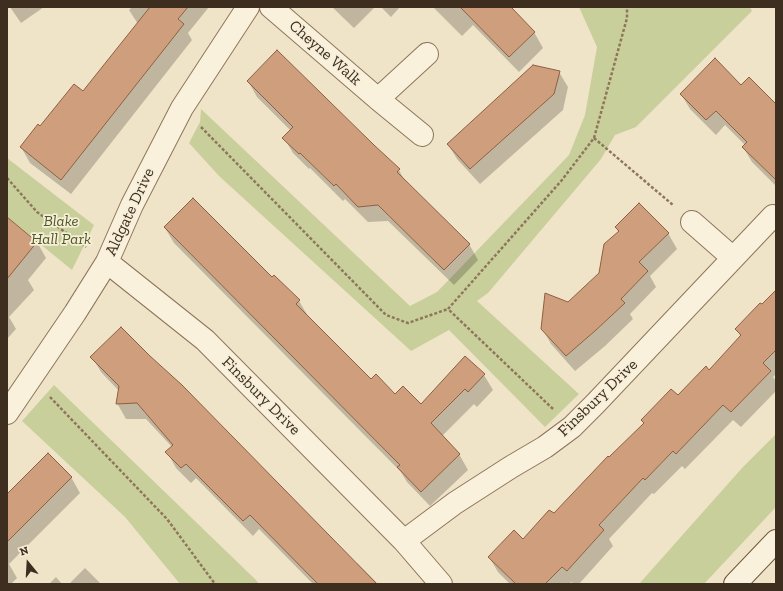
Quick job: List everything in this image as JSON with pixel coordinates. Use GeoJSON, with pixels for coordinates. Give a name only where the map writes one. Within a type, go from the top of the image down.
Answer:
{"type":"FeatureCollection","features":[{"type":"Feature","properties":{"kind":"street","name":"Aldgate Drive"},"geometry":{"type":"LineString","coordinates":[[7,413],[75,314],[107,262],[132,205],[182,108],[248,7]]}},
{"type":"Feature","properties":{"kind":"street","name":"Cheyne Walk"},"geometry":{"type":"LineString","coordinates":[[272,7],[422,135]]}},
{"type":"Feature","properties":{"kind":"street"},"geometry":{"type":"LineString","coordinates":[[378,98],[427,54]]}},
{"type":"Feature","properties":{"kind":"street","name":"Finsbury Drive"},"geometry":{"type":"LineString","coordinates":[[404,542],[455,503],[545,447],[572,427],[773,216]]}},
{"type":"Feature","properties":{"kind":"street"},"geometry":{"type":"LineString","coordinates":[[692,222],[733,258]]}},
{"type":"Feature","properties":{"kind":"street","name":"Finsbury Drive"},"geometry":{"type":"LineString","coordinates":[[107,262],[206,340],[404,542],[441,584]]}},
{"type":"Feature","properties":{"kind":"street"},"geometry":{"type":"LineString","coordinates":[[735,584],[776,541]]}},
{"type":"Feature","properties":{"kind":"path"},"geometry":{"type":"LineString","coordinates":[[182,108],[386,316],[408,323],[448,309],[562,180],[594,138],[626,18],[627,7]]}},
{"type":"Feature","properties":{"kind":"path"},"geometry":{"type":"LineString","coordinates":[[594,138],[692,222]]}},
{"type":"Feature","properties":{"kind":"path"},"geometry":{"type":"LineString","coordinates":[[7,178],[37,212],[107,262]]}},
{"type":"Feature","properties":{"kind":"path"},"geometry":{"type":"LineString","coordinates":[[448,309],[572,427]]}},
{"type":"Feature","properties":{"kind":"path"},"geometry":{"type":"LineString","coordinates":[[32,378],[167,519],[215,584]]}},
{"type":"Feature","properties":{"kind":"green space"},"geometry":{"type":"Polygon","coordinates":[[[579,7],[750,7],[752,11],[636,127],[615,135],[601,159],[488,293],[477,301],[579,394],[545,427],[449,330],[411,351],[219,176],[189,143],[200,122],[201,109],[410,306],[437,292],[569,155],[585,115],[597,47],[579,7]]]}},
{"type":"Feature","properties":{"kind":"green space","name":"Blake Hall Park"},"geometry":{"type":"Polygon","coordinates":[[[7,158],[94,225],[72,270],[7,217],[7,158]]]}},
{"type":"Feature","properties":{"kind":"green space"},"geometry":{"type":"Polygon","coordinates":[[[54,385],[259,584],[180,584],[125,517],[22,421],[54,385]]]}},
{"type":"Feature","properties":{"kind":"green space"},"geometry":{"type":"Polygon","coordinates":[[[776,434],[776,507],[704,584],[639,584],[742,468],[776,434]]]}},
{"type":"Feature","properties":{"kind":"building"},"geometry":{"type":"Polygon","coordinates":[[[150,7],[188,7],[178,19],[184,24],[61,180],[20,147],[38,124],[40,126],[74,84],[83,91],[150,7]]]}},
{"type":"Feature","properties":{"kind":"building"},"geometry":{"type":"Polygon","coordinates":[[[460,7],[511,7],[535,32],[509,57],[460,7]]]}},
{"type":"Feature","properties":{"kind":"building"},"geometry":{"type":"Polygon","coordinates":[[[277,50],[400,169],[397,172],[470,244],[444,270],[378,205],[358,207],[336,184],[334,186],[282,138],[293,127],[247,81],[277,50]]]}},
{"type":"Feature","properties":{"kind":"building"},"geometry":{"type":"Polygon","coordinates":[[[715,58],[741,85],[749,77],[776,104],[776,180],[742,147],[747,142],[716,111],[706,120],[680,94],[715,58]]]}},
{"type":"Feature","properties":{"kind":"building"},"geometry":{"type":"Polygon","coordinates":[[[533,65],[560,71],[554,94],[470,169],[447,144],[533,65]]]}},
{"type":"Feature","properties":{"kind":"building"},"geometry":{"type":"Polygon","coordinates":[[[193,198],[272,277],[274,275],[300,300],[296,304],[371,379],[376,374],[395,394],[403,386],[421,404],[465,356],[485,374],[468,392],[465,389],[431,423],[460,454],[421,492],[397,467],[400,465],[164,227],[193,198]]]}},
{"type":"Feature","properties":{"kind":"building"},"geometry":{"type":"Polygon","coordinates":[[[639,203],[669,233],[639,262],[648,271],[621,299],[625,303],[566,356],[541,329],[545,293],[568,302],[599,273],[604,244],[619,231],[615,227],[639,203]]]}},
{"type":"Feature","properties":{"kind":"building"},"geometry":{"type":"Polygon","coordinates":[[[7,217],[37,242],[7,279],[7,217]]]}},
{"type":"Feature","properties":{"kind":"building"},"geometry":{"type":"Polygon","coordinates":[[[776,290],[776,350],[763,363],[771,371],[731,412],[723,405],[676,454],[673,451],[645,480],[643,478],[599,525],[604,530],[567,571],[562,567],[545,584],[516,584],[488,557],[514,530],[523,539],[549,510],[554,513],[608,456],[609,457],[644,423],[641,420],[671,389],[678,395],[706,366],[709,370],[741,335],[735,329],[760,303],[762,304],[776,290]]]}},
{"type":"Feature","properties":{"kind":"building"},"geometry":{"type":"Polygon","coordinates":[[[121,327],[182,385],[377,584],[318,584],[250,515],[243,521],[186,464],[181,468],[165,452],[173,445],[137,403],[116,404],[119,386],[90,357],[121,327]]]}},
{"type":"Feature","properties":{"kind":"building"},"geometry":{"type":"Polygon","coordinates":[[[48,453],[72,477],[7,542],[7,494],[48,453]]]}}]}
